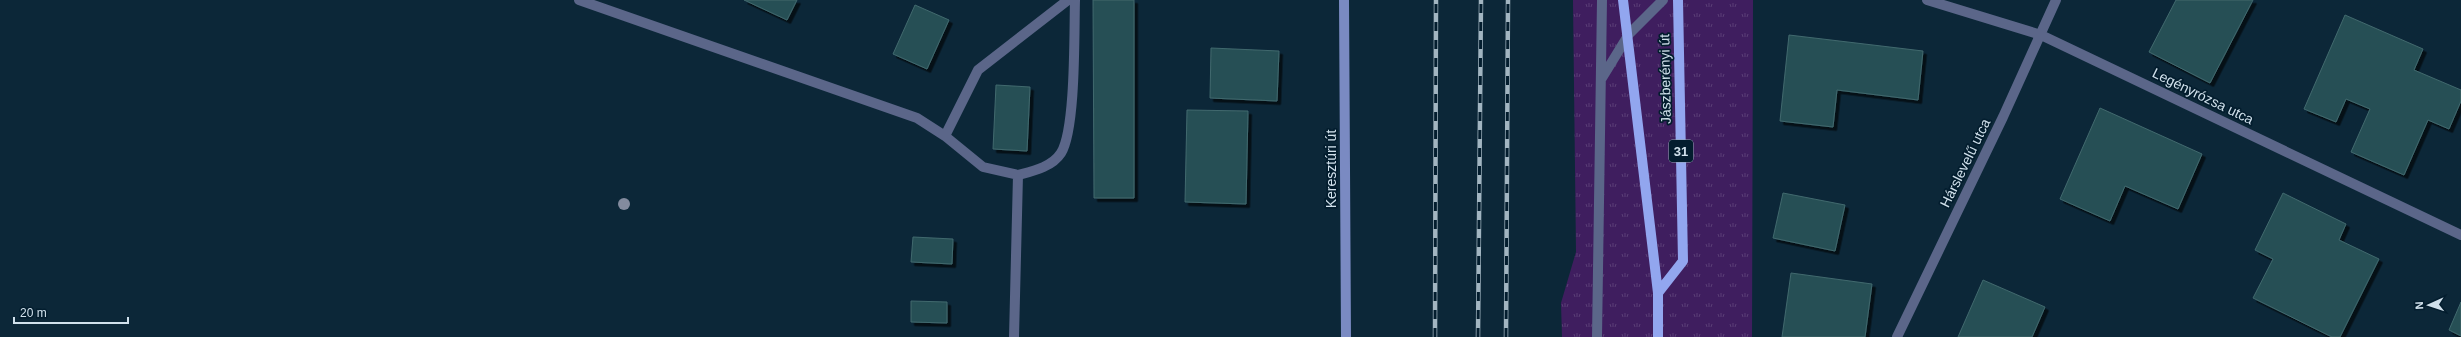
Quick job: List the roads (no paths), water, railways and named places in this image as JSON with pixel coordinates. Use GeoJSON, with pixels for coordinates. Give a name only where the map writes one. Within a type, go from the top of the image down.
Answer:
{"type":"FeatureCollection","features":[{"type":"Feature","properties":{"kind":"main road","name":"Keresztúri út"},"geometry":{"type":"LineString","coordinates":[[1344,0],[1346,337]]}},
{"type":"Feature","properties":{"kind":"main road","name":"Jászberényi út"},"geometry":{"type":"LineString","coordinates":[[1623,0],[1658,293],[1658,337]]}},
{"type":"Feature","properties":{"kind":"main road","name":"Jászberényi út"},"geometry":{"type":"LineString","coordinates":[[1658,293],[1683,261],[1678,0]]}},
{"type":"Feature","properties":{"kind":"street"},"geometry":{"type":"LineString","coordinates":[[579,0],[917,118],[945,136],[983,168],[1018,175],[1045,167],[1061,154],[1069,130],[1075,0]]}},
{"type":"Feature","properties":{"kind":"street"},"geometry":{"type":"LineString","coordinates":[[945,136],[978,70],[1068,0]]}},
{"type":"Feature","properties":{"kind":"street"},"geometry":{"type":"LineString","coordinates":[[1597,337],[1602,0]]}},
{"type":"Feature","properties":{"kind":"street","name":"Jászberényi út"},"geometry":{"type":"LineString","coordinates":[[1601,79],[1628,34],[1663,0]]}},
{"type":"Feature","properties":{"kind":"street","name":"Legényrózsa utca"},"geometry":{"type":"LineString","coordinates":[[1927,0],[2041,35],[2461,235]]}},
{"type":"Feature","properties":{"kind":"street","name":"Hárslevelű utca"},"geometry":{"type":"LineString","coordinates":[[1897,337],[2041,35],[2056,0]]}},
{"type":"Feature","properties":{"kind":"street"},"geometry":{"type":"LineString","coordinates":[[1014,337],[1018,175]]}},
{"type":"Feature","properties":{"kind":"railway"},"geometry":{"type":"LineString","coordinates":[[1435,337],[1436,0]]}},
{"type":"Feature","properties":{"kind":"railway"},"geometry":{"type":"LineString","coordinates":[[1478,337],[1481,0]]}},
{"type":"Feature","properties":{"kind":"railway"},"geometry":{"type":"LineString","coordinates":[[1506,337],[1508,0]]}}]}
